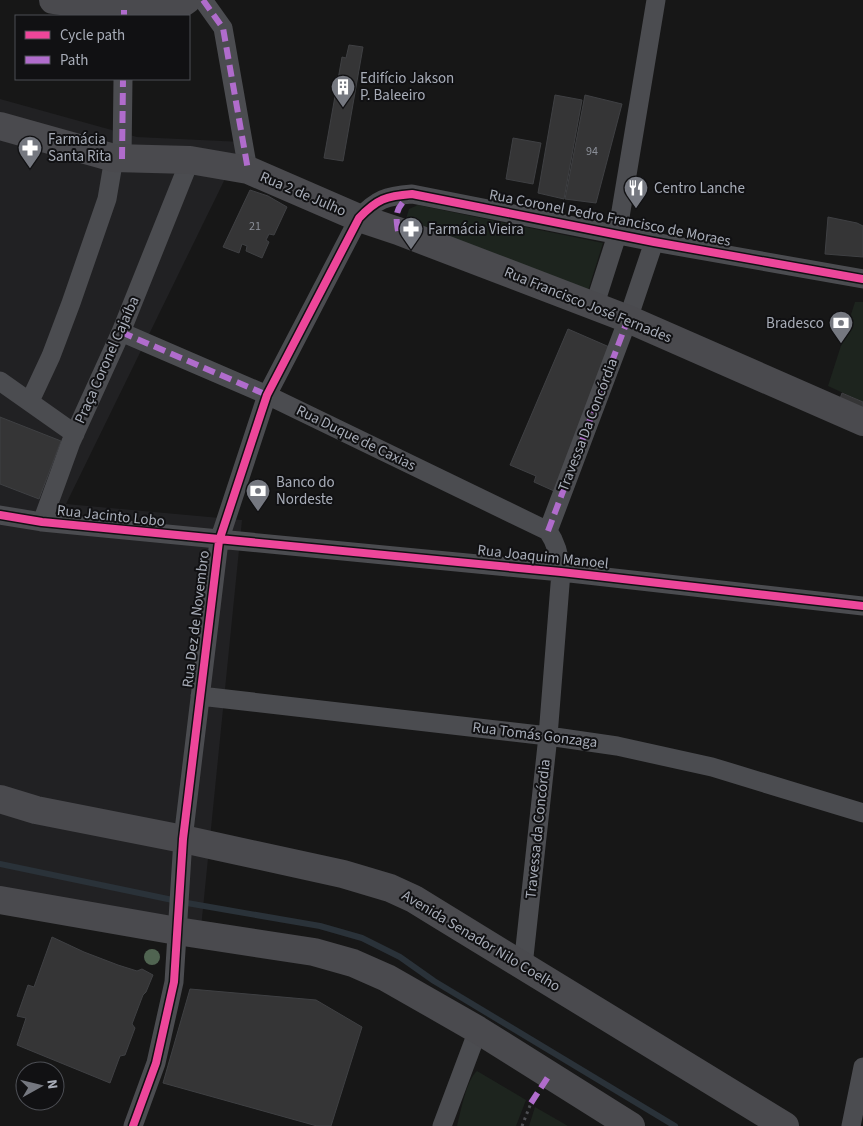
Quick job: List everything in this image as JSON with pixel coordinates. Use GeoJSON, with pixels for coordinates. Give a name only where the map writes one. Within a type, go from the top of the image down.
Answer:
{"type":"FeatureCollection","features":[{"type":"Feature","properties":{"kind":"main road"},"geometry":{"type":"LineString","coordinates":[[53,0],[124,13],[168,11],[187,0]]}},
{"type":"Feature","properties":{"kind":"main road","name":"Rua 2 de Julho"},"geometry":{"type":"LineString","coordinates":[[0,126],[118,158],[190,160],[248,170],[359,218]]}},
{"type":"Feature","properties":{"kind":"main road","name":"Rua Francisco José Fernades"},"geometry":{"type":"LineString","coordinates":[[359,218],[628,319],[863,422]]}},
{"type":"Feature","properties":{"kind":"main road","name":"Avenida Senador Nilo Coelho"},"geometry":{"type":"LineString","coordinates":[[0,799],[182,851],[342,874],[390,888],[414,899],[785,1126]]}},
{"type":"Feature","properties":{"kind":"main road"},"geometry":{"type":"LineString","coordinates":[[0,900],[177,923],[314,952],[352,963],[387,978],[478,1030],[631,1126]]}},
{"type":"Feature","properties":{"kind":"street"},"geometry":{"type":"LineString","coordinates":[[203,0],[223,28],[248,170]]}},
{"type":"Feature","properties":{"kind":"street"},"geometry":{"type":"LineString","coordinates":[[594,307],[617,235],[656,0]]}},
{"type":"Feature","properties":{"kind":"street"},"geometry":{"type":"LineString","coordinates":[[30,401],[51,356],[72,303],[107,198],[118,158],[123,80]]}},
{"type":"Feature","properties":{"kind":"street","name":"Praça Coronel Cajaíba"},"geometry":{"type":"LineString","coordinates":[[0,381],[75,434],[121,332],[190,160]]}},
{"type":"Feature","properties":{"kind":"street","name":"Rua Coronel Pedro Francisco de Moraes"},"geometry":{"type":"LineString","coordinates":[[359,218],[378,200],[391,195],[412,194],[654,242],[863,279]]}},
{"type":"Feature","properties":{"kind":"street","name":"Rua Dez de Novembro"},"geometry":{"type":"LineString","coordinates":[[133,1126],[156,1063],[174,982],[182,851],[219,541],[267,394],[359,218]]}},
{"type":"Feature","properties":{"kind":"street","name":"Travessa Da Concórdia"},"geometry":{"type":"LineString","coordinates":[[548,531],[628,319],[654,242]]}},
{"type":"Feature","properties":{"kind":"street","name":"Rua Duque de Caxias"},"geometry":{"type":"LineString","coordinates":[[121,332],[267,394],[548,531]]}},
{"type":"Feature","properties":{"kind":"street"},"geometry":{"type":"LineString","coordinates":[[42,522],[75,434]]}},
{"type":"Feature","properties":{"kind":"street","name":"Rua Jacinto Lobo"},"geometry":{"type":"LineString","coordinates":[[0,516],[219,541]]}},
{"type":"Feature","properties":{"kind":"street"},"geometry":{"type":"LineString","coordinates":[[548,531],[557,548],[561,572]]}},
{"type":"Feature","properties":{"kind":"street","name":"Rua Joaquim Manoel"},"geometry":{"type":"LineString","coordinates":[[219,541],[561,572],[863,606]]}},
{"type":"Feature","properties":{"kind":"street","name":"Travessa da Concórdia"},"geometry":{"type":"LineString","coordinates":[[523,966],[548,736],[561,572]]}},
{"type":"Feature","properties":{"kind":"street","name":"Rua Tomás Gonzaga"},"geometry":{"type":"LineString","coordinates":[[200,696],[548,736],[617,746],[712,767],[863,813]]}},
{"type":"Feature","properties":{"kind":"street"},"geometry":{"type":"LineString","coordinates":[[442,1126],[478,1030]]}},
{"type":"Feature","properties":{"kind":"street"},"geometry":{"type":"LineString","coordinates":[[851,1126],[863,1067]]}},
{"type":"Feature","properties":{"kind":"path"},"geometry":{"type":"LineString","coordinates":[[522,1126],[531,1103]]}},
{"type":"Feature","properties":{"kind":"shaded area"},"geometry":{"type":"Polygon","coordinates":[[[0,99],[137,137],[243,142],[66,504],[242,520],[199,948],[0,904],[0,99]]]}},
{"type":"Feature","properties":{"kind":"shaded area"},"geometry":{"type":"Polygon","coordinates":[[[418,205],[603,243],[587,294],[410,228],[406,219],[409,209],[418,205]]]}},
{"type":"Feature","properties":{"kind":"shaded area"},"geometry":{"type":"Polygon","coordinates":[[[855,302],[863,302],[863,402],[828,386],[855,302]]]}},
{"type":"Feature","properties":{"kind":"shaded area"},"geometry":{"type":"Polygon","coordinates":[[[477,1071],[526,1100],[516,1126],[457,1126],[467,1089],[477,1071]]]}},
{"type":"Feature","properties":{"kind":"shaded area"},"geometry":{"type":"Polygon","coordinates":[[[535,1107],[568,1126],[529,1126],[535,1107]]]}},
{"type":"Feature","properties":{"kind":"building","name":"Edifício Jakson P. Baleeiro"},"geometry":{"type":"Polygon","coordinates":[[[349,45],[363,47],[343,161],[324,158],[342,57],[346,58],[349,45]]]}},
{"type":"Feature","properties":{"kind":"building"},"geometry":{"type":"Polygon","coordinates":[[[555,95],[582,100],[564,199],[538,193],[555,95]]]}},
{"type":"Feature","properties":{"kind":"building"},"geometry":{"type":"Polygon","coordinates":[[[585,95],[622,104],[596,203],[565,199],[585,95]]]}},
{"type":"Feature","properties":{"kind":"building"},"geometry":{"type":"Polygon","coordinates":[[[513,138],[541,143],[533,184],[506,179],[513,138]]]}},
{"type":"Feature","properties":{"kind":"building"},"geometry":{"type":"Polygon","coordinates":[[[250,190],[268,196],[287,207],[274,235],[269,234],[266,240],[269,242],[262,258],[246,251],[247,246],[242,244],[239,253],[223,247],[250,190]]]}},
{"type":"Feature","properties":{"kind":"building"},"geometry":{"type":"Polygon","coordinates":[[[828,217],[863,226],[863,257],[825,254],[828,217]]]}},
{"type":"Feature","properties":{"kind":"building"},"geometry":{"type":"Polygon","coordinates":[[[568,329],[614,349],[554,491],[534,482],[536,476],[510,465],[568,329]]]}},
{"type":"Feature","properties":{"kind":"building"},"geometry":{"type":"Polygon","coordinates":[[[842,393],[863,402],[863,414],[838,404],[842,393]]]}},
{"type":"Feature","properties":{"kind":"building"},"geometry":{"type":"Polygon","coordinates":[[[0,417],[61,441],[39,499],[0,484],[0,417]]]}},
{"type":"Feature","properties":{"kind":"building"},"geometry":{"type":"Polygon","coordinates":[[[52,937],[118,965],[137,971],[142,969],[153,975],[132,1024],[135,1028],[125,1055],[120,1056],[110,1083],[65,1065],[65,1061],[56,1061],[17,1045],[26,1018],[17,1016],[28,985],[34,987],[52,937]]]}},
{"type":"Feature","properties":{"kind":"building"},"geometry":{"type":"Polygon","coordinates":[[[190,989],[316,1000],[362,1027],[331,1126],[317,1126],[163,1083],[190,989]]]}},
{"type":"Feature","properties":{"kind":"waterway"},"geometry":{"type":"LineString","coordinates":[[0,864],[187,903],[320,926],[362,938],[400,957],[434,981],[675,1126]]}},
{"type":"Feature","properties":{"kind":"marked path"},"geometry":{"type":"LineString","coordinates":[[203,0],[223,28],[248,170]]}},
{"type":"Feature","properties":{"kind":"marked path"},"geometry":{"type":"LineString","coordinates":[[124,10],[124,15]]}},
{"type":"Feature","properties":{"kind":"marked path"},"geometry":{"type":"LineString","coordinates":[[122,159],[123,80]]}},
{"type":"Feature","properties":{"kind":"marked path"},"geometry":{"type":"LineString","coordinates":[[398,231],[399,207],[410,195]]}},
{"type":"Feature","properties":{"kind":"marked path"},"geometry":{"type":"LineString","coordinates":[[548,531],[628,319]]}},
{"type":"Feature","properties":{"kind":"marked path"},"geometry":{"type":"LineString","coordinates":[[121,332],[267,395]]}},
{"type":"Feature","properties":{"kind":"marked path"},"geometry":{"type":"LineString","coordinates":[[531,1103],[550,1074]]}},
{"type":"Feature","properties":{"kind":"cycle path"},"geometry":{"type":"LineString","coordinates":[[133,1126],[156,1063],[174,982],[183,839],[219,541],[267,395],[359,218],[382,200],[389,197],[412,194],[654,242],[863,279]]}},
{"type":"Feature","properties":{"kind":"cycle path"},"geometry":{"type":"LineString","coordinates":[[0,515],[42,522],[561,572],[863,606]]}},
{"type":"Feature","properties":{"kind":"place","name":"Edifício Jakson P. Baleeiro"},"geometry":{"type":"Point","coordinates":[343,108]}},
{"type":"Feature","properties":{"kind":"place","name":"Farmácia Santa Rita"},"geometry":{"type":"Point","coordinates":[30,169]}},
{"type":"Feature","properties":{"kind":"place","name":"Centro Lanche"},"geometry":{"type":"Point","coordinates":[636,209]}},
{"type":"Feature","properties":{"kind":"place","name":"Farmácia Vieira"},"geometry":{"type":"Point","coordinates":[411,250]}},
{"type":"Feature","properties":{"kind":"place","name":"Bradesco"},"geometry":{"type":"Point","coordinates":[841,344]}},
{"type":"Feature","properties":{"kind":"place","name":"Banco do Nordeste"},"geometry":{"type":"Point","coordinates":[258,512]}}]}
